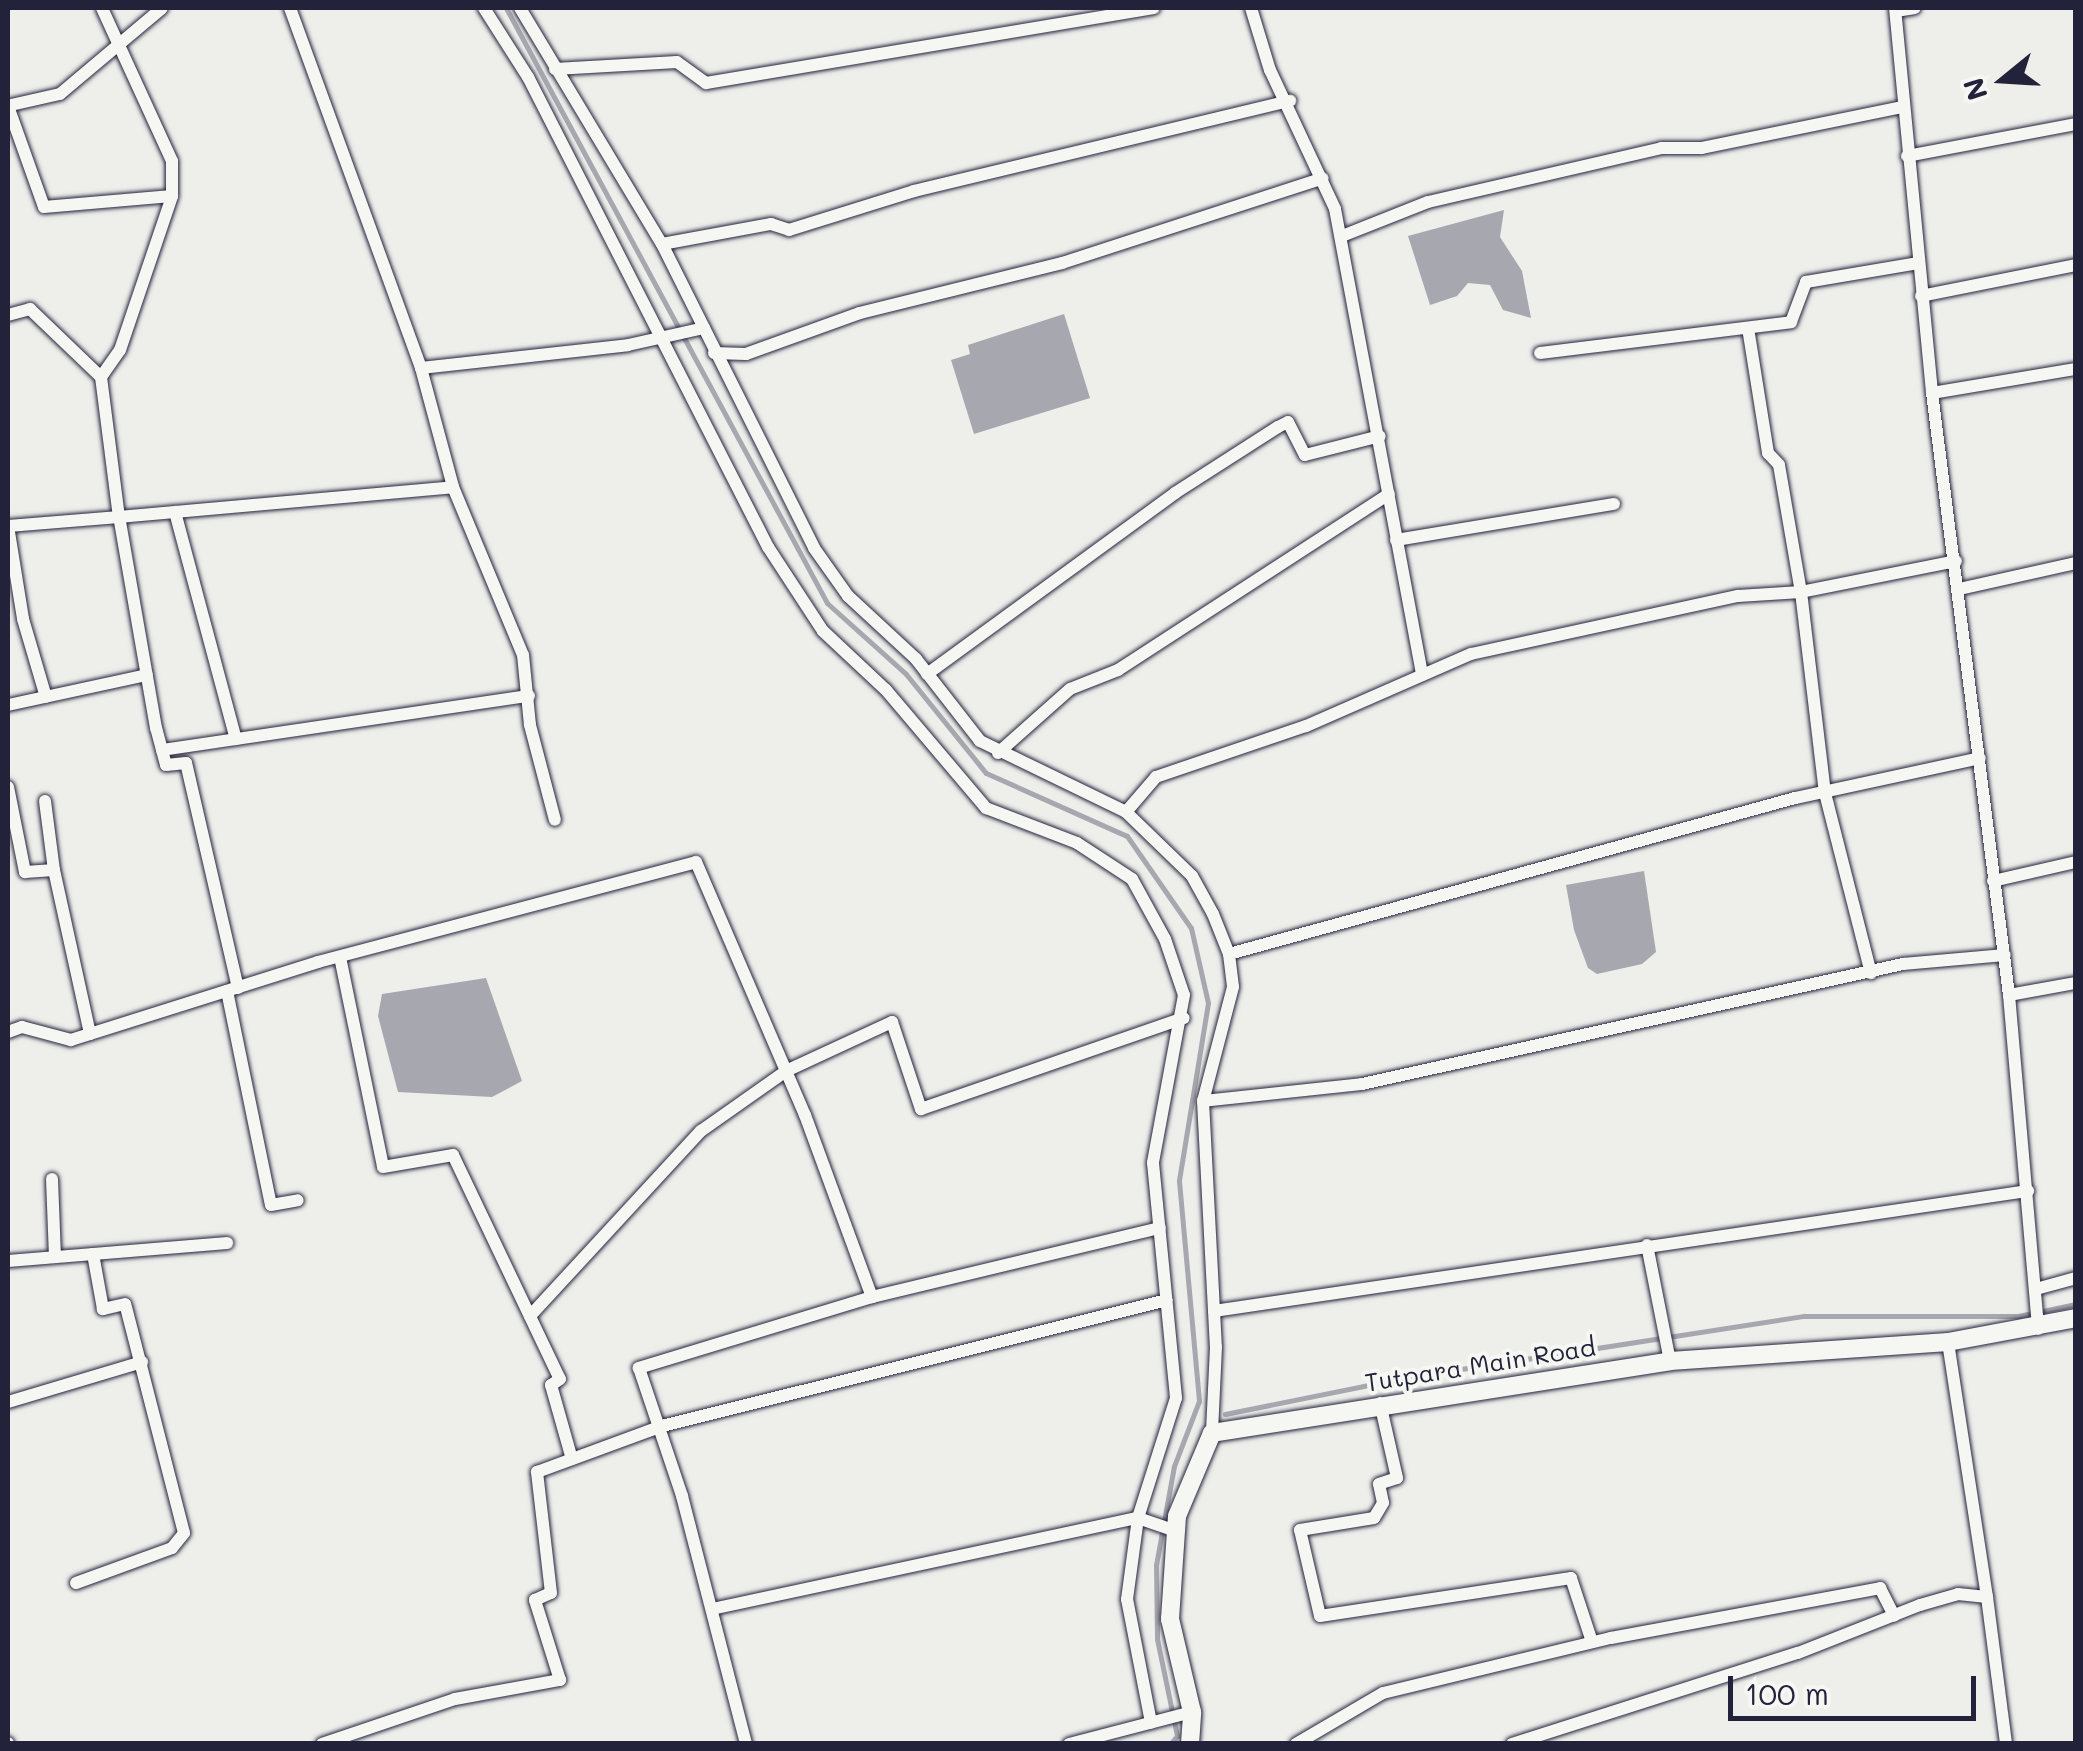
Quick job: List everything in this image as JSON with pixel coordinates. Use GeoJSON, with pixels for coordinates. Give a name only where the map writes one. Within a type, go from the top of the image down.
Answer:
{"type":"FeatureCollection","features":[{"type":"Feature","properties":{"kind":"street"},"geometry":{"type":"LineString","coordinates":[[101,376],[120,350],[172,196],[172,161],[158,122],[118,50],[102,8]]}},
{"type":"Feature","properties":{"kind":"street"},"geometry":{"type":"LineString","coordinates":[[162,8],[118,50],[60,94],[9,105],[44,207],[172,196]]}},
{"type":"Feature","properties":{"kind":"street"},"geometry":{"type":"LineString","coordinates":[[290,8],[421,368],[453,487],[522,655],[530,725],[554,820]]}},
{"type":"Feature","properties":{"kind":"street"},"geometry":{"type":"LineString","coordinates":[[484,8],[528,77],[669,338],[768,546],[823,631],[886,690],[986,808],[1077,843],[1132,879],[1166,939],[1184,994],[1184,1018],[1153,1163],[1176,1398],[1138,1518],[1126,1599],[1155,1722]]}},
{"type":"Feature","properties":{"kind":"street"},"geometry":{"type":"LineString","coordinates":[[520,8],[662,244],[698,330],[814,548],[848,596],[927,674],[980,742],[1126,812],[1192,876],[1229,954],[1226,1031],[1203,1101],[1214,1311],[1212,1433],[1174,1530],[1170,1619],[1190,1744]]}},
{"type":"Feature","properties":{"kind":"street"},"geometry":{"type":"LineString","coordinates":[[555,69],[669,61],[706,83],[1154,8]]}},
{"type":"Feature","properties":{"kind":"street"},"geometry":{"type":"LineString","coordinates":[[1252,8],[1270,70],[1290,102],[1323,178],[1342,236],[1422,674]]}},
{"type":"Feature","properties":{"kind":"street"},"geometry":{"type":"LineString","coordinates":[[1915,8],[1896,9],[1902,108],[1932,393],[2009,995],[2038,1329]]}},
{"type":"Feature","properties":{"kind":"street"},"geometry":{"type":"LineString","coordinates":[[662,244],[771,224],[789,230],[914,190],[1290,102]]}},
{"type":"Feature","properties":{"kind":"street"},"geometry":{"type":"LineString","coordinates":[[1342,236],[1428,202],[1662,148],[1702,148],[1902,108]]}},
{"type":"Feature","properties":{"kind":"street"},"geometry":{"type":"LineString","coordinates":[[1907,156],[2076,124]]}},
{"type":"Feature","properties":{"kind":"street"},"geometry":{"type":"LineString","coordinates":[[712,352],[746,354],[860,313],[1062,264],[1323,178]]}},
{"type":"Feature","properties":{"kind":"street"},"geometry":{"type":"LineString","coordinates":[[1540,353],[1791,322],[1806,282],[1918,263]]}},
{"type":"Feature","properties":{"kind":"street"},"geometry":{"type":"LineString","coordinates":[[1921,296],[2076,265]]}},
{"type":"Feature","properties":{"kind":"street"},"geometry":{"type":"LineString","coordinates":[[8,315],[30,309],[101,376],[119,517],[162,750],[166,765],[186,764],[232,989],[270,1205],[298,1200]]}},
{"type":"Feature","properties":{"kind":"street"},"geometry":{"type":"LineString","coordinates":[[1748,328],[1768,453],[1779,466],[1801,592],[1825,793],[1871,973]]}},
{"type":"Feature","properties":{"kind":"street"},"geometry":{"type":"LineString","coordinates":[[421,368],[669,338],[698,330]]}},
{"type":"Feature","properties":{"kind":"street"},"geometry":{"type":"LineString","coordinates":[[1932,393],[2076,368]]}},
{"type":"Feature","properties":{"kind":"street"},"geometry":{"type":"LineString","coordinates":[[927,674],[1174,493],[1288,422],[1305,455],[1380,436]]}},
{"type":"Feature","properties":{"kind":"street"},"geometry":{"type":"LineString","coordinates":[[46,697],[23,619],[8,526],[453,487]]}},
{"type":"Feature","properties":{"kind":"street"},"geometry":{"type":"LineString","coordinates":[[998,753],[1070,690],[1118,670],[1389,494]]}},
{"type":"Feature","properties":{"kind":"street"},"geometry":{"type":"LineString","coordinates":[[1396,540],[1614,504]]}},
{"type":"Feature","properties":{"kind":"street"},"geometry":{"type":"LineString","coordinates":[[175,512],[236,739]]}},
{"type":"Feature","properties":{"kind":"street"},"geometry":{"type":"LineString","coordinates":[[1126,812],[1156,777],[1306,726],[1471,654],[1584,626],[1738,596],[1801,592],[1956,560]]}},
{"type":"Feature","properties":{"kind":"street"},"geometry":{"type":"LineString","coordinates":[[1958,589],[2076,563]]}},
{"type":"Feature","properties":{"kind":"street"},"geometry":{"type":"LineString","coordinates":[[8,705],[148,675]]}},
{"type":"Feature","properties":{"kind":"street"},"geometry":{"type":"LineString","coordinates":[[162,750],[529,696]]}},
{"type":"Feature","properties":{"kind":"street"},"geometry":{"type":"LineString","coordinates":[[1229,954],[1825,793],[1980,758]]}},
{"type":"Feature","properties":{"kind":"street"},"geometry":{"type":"LineString","coordinates":[[8,787],[25,872]]}},
{"type":"Feature","properties":{"kind":"street"},"geometry":{"type":"LineString","coordinates":[[45,801],[54,870],[90,1034]]}},
{"type":"Feature","properties":{"kind":"street"},"geometry":{"type":"LineString","coordinates":[[8,1032],[22,1027],[72,1040],[340,957],[696,862],[786,1071],[872,1296]]}},
{"type":"Feature","properties":{"kind":"street"},"geometry":{"type":"LineString","coordinates":[[1993,881],[2076,862]]}},
{"type":"Feature","properties":{"kind":"street"},"geometry":{"type":"LineString","coordinates":[[8,878],[54,870]]}},
{"type":"Feature","properties":{"kind":"street"},"geometry":{"type":"LineString","coordinates":[[1203,1101],[1362,1084],[1871,973],[2004,955]]}},
{"type":"Feature","properties":{"kind":"street"},"geometry":{"type":"LineString","coordinates":[[340,957],[383,1168],[453,1154],[560,1379],[551,1386],[572,1459]]}},
{"type":"Feature","properties":{"kind":"street"},"geometry":{"type":"LineString","coordinates":[[2009,995],[2076,983]]}},
{"type":"Feature","properties":{"kind":"street"},"geometry":{"type":"LineString","coordinates":[[530,1316],[701,1131],[786,1071],[892,1022],[921,1109],[1184,1018]]}},
{"type":"Feature","properties":{"kind":"street"},"geometry":{"type":"LineString","coordinates":[[52,1180],[55,1258]]}},
{"type":"Feature","properties":{"kind":"street"},"geometry":{"type":"LineString","coordinates":[[1214,1311],[2028,1192]]}},
{"type":"Feature","properties":{"kind":"street"},"geometry":{"type":"LineString","coordinates":[[746,1744],[662,1426],[639,1368],[872,1296],[1160,1228]]}},
{"type":"Feature","properties":{"kind":"street"},"geometry":{"type":"LineString","coordinates":[[8,1262],[228,1243]]}},
{"type":"Feature","properties":{"kind":"street"},"geometry":{"type":"LineString","coordinates":[[1647,1245],[1668,1352]]}},
{"type":"Feature","properties":{"kind":"street"},"geometry":{"type":"LineString","coordinates":[[76,1583],[172,1548],[184,1533],[125,1304],[103,1309],[93,1254]]}},
{"type":"Feature","properties":{"kind":"street"},"geometry":{"type":"LineString","coordinates":[[2036,1290],[2076,1278]]}},
{"type":"Feature","properties":{"kind":"street"},"geometry":{"type":"LineString","coordinates":[[322,1744],[455,1700],[560,1680],[535,1600],[551,1593],[537,1472],[662,1426],[1167,1300]]}},
{"type":"Feature","properties":{"kind":"street","name":"Tutpara Main Road"},"geometry":{"type":"LineString","coordinates":[[1212,1433],[1668,1352],[1948,1342],[2038,1329],[2076,1318]]}},
{"type":"Feature","properties":{"kind":"street"},"geometry":{"type":"LineString","coordinates":[[1948,1342],[2006,1744]]}},
{"type":"Feature","properties":{"kind":"street"},"geometry":{"type":"LineString","coordinates":[[8,1402],[142,1362]]}},
{"type":"Feature","properties":{"kind":"street"},"geometry":{"type":"LineString","coordinates":[[1380,1404],[1396,1478],[1379,1484],[1382,1502],[1374,1518],[1300,1530],[1320,1616],[1572,1578],[1592,1642]]}},
{"type":"Feature","properties":{"kind":"street"},"geometry":{"type":"LineString","coordinates":[[712,1608],[1138,1518],[1174,1530]]}},
{"type":"Feature","properties":{"kind":"street"},"geometry":{"type":"LineString","coordinates":[[1296,1744],[1383,1692],[1592,1642],[1880,1588],[1894,1616]]}},
{"type":"Feature","properties":{"kind":"street"},"geometry":{"type":"LineString","coordinates":[[1512,1744],[1762,1666],[1958,1594],[1987,1597]]}},
{"type":"Feature","properties":{"kind":"street"},"geometry":{"type":"LineString","coordinates":[[1069,1744],[1187,1713]]}},
{"type":"Feature","properties":{"kind":"shaded area"},"geometry":{"type":"Polygon","coordinates":[[[1504,210],[1500,237],[1522,271],[1531,318],[1503,310],[1490,285],[1468,283],[1457,296],[1430,305],[1408,236],[1504,210]]]}},
{"type":"Feature","properties":{"kind":"shaded area"},"geometry":{"type":"Polygon","coordinates":[[[1064,314],[1090,398],[974,434],[951,360],[970,354],[968,345],[1064,314]]]}},
{"type":"Feature","properties":{"kind":"shaded area"},"geometry":{"type":"Polygon","coordinates":[[[1644,871],[1656,952],[1642,964],[1597,974],[1588,968],[1574,930],[1566,885],[1644,871]]]}},
{"type":"Feature","properties":{"kind":"shaded area"},"geometry":{"type":"Polygon","coordinates":[[[486,978],[522,1081],[492,1097],[398,1092],[378,1016],[382,994],[486,978]]]}},
{"type":"Feature","properties":{"kind":"waterway"},"geometry":{"type":"LineString","coordinates":[[506,8],[827,603],[906,674],[986,773],[1127,836],[1191,928],[1208,1003],[1179,1181],[1199,1401],[1174,1466],[1156,1565],[1157,1639],[1177,1736],[1170,1744]]}},
{"type":"Feature","properties":{"kind":"waterway"},"geometry":{"type":"LineString","coordinates":[[1225,1414],[1403,1378],[1804,1316],[2018,1316],[2076,1304]]}}]}
